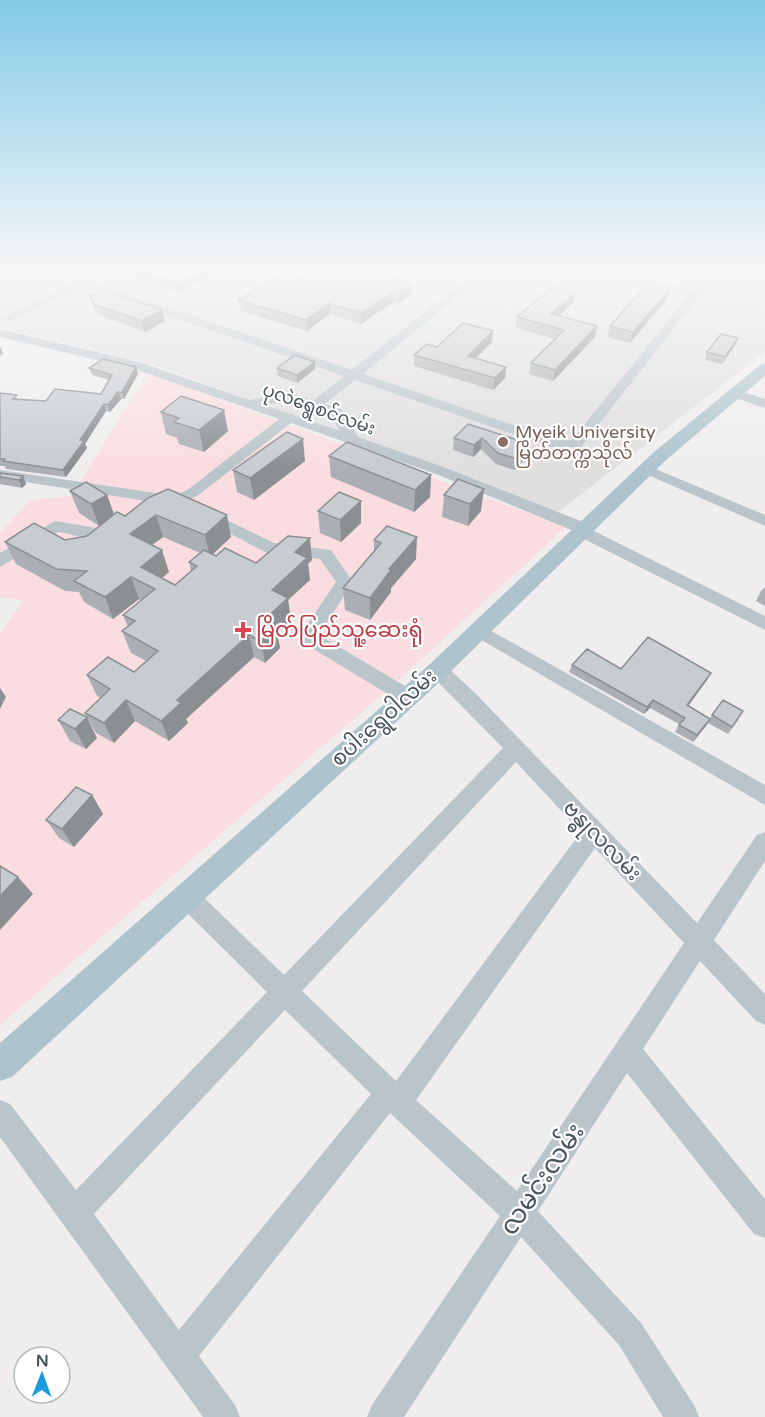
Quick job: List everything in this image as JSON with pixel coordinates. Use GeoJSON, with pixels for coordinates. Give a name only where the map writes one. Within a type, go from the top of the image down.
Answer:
{"type":"FeatureCollection","features":[{"type":"Feature","properties":{"kind":"main road","name":"စပါးရွေဝါလမ်း"},"geometry":{"type":"LineString","coordinates":[[0,1065],[438,670],[646,470],[765,368]]}},
{"type":"Feature","properties":{"kind":"street","name":"ပုလဲရွေစင်လမ်း"},"geometry":{"type":"LineString","coordinates":[[18,337],[135,364],[479,485],[583,530],[765,624]]}},
{"type":"Feature","properties":{"kind":"street"},"geometry":{"type":"LineString","coordinates":[[245,337],[556,444],[576,444],[661,337]]}},
{"type":"Feature","properties":{"kind":"street"},"geometry":{"type":"LineString","coordinates":[[316,405],[400,337]]}},
{"type":"Feature","properties":{"kind":"street"},"geometry":{"type":"LineString","coordinates":[[735,393],[765,404]]}},
{"type":"Feature","properties":{"kind":"street"},"geometry":{"type":"LineString","coordinates":[[251,404],[292,397],[336,411],[352,440]]}},
{"type":"Feature","properties":{"kind":"street"},"geometry":{"type":"LineString","coordinates":[[0,561],[55,526],[105,535],[178,501],[195,491],[289,418]]}},
{"type":"Feature","properties":{"kind":"street"},"geometry":{"type":"LineString","coordinates":[[646,470],[765,521]]}},
{"type":"Feature","properties":{"kind":"street"},"geometry":{"type":"LineString","coordinates":[[0,474],[178,501],[271,548],[325,554],[345,582],[308,637],[408,697]]}},
{"type":"Feature","properties":{"kind":"street"},"geometry":{"type":"LineString","coordinates":[[479,630],[765,796]]}},
{"type":"Feature","properties":{"kind":"street","name":"ဗန္ဓုလလမ်း"},"geometry":{"type":"LineString","coordinates":[[438,670],[469,699],[765,1012]]}},
{"type":"Feature","properties":{"kind":"street"},"geometry":{"type":"LineString","coordinates":[[75,1213],[515,749]]}},
{"type":"Feature","properties":{"kind":"street"},"geometry":{"type":"LineString","coordinates":[[178,1357],[394,1098],[594,832]]}},
{"type":"Feature","properties":{"kind":"street","name":"လမင်းလမ်း"},"geometry":{"type":"LineString","coordinates":[[384,1417],[763,851]]}},
{"type":"Feature","properties":{"kind":"street"},"geometry":{"type":"LineString","coordinates":[[186,896],[394,1098],[519,1213],[630,1334],[682,1417]]}},
{"type":"Feature","properties":{"kind":"street"},"geometry":{"type":"LineString","coordinates":[[627,1051],[765,1223]]}},
{"type":"Feature","properties":{"kind":"street"},"geometry":{"type":"LineString","coordinates":[[0,1114],[223,1417]]}},
{"type":"Feature","properties":{"kind":"shaded area"},"geometry":{"type":"Polygon","coordinates":[[[41,337],[765,337],[765,352],[553,516],[161,367],[41,337]]]}},
{"type":"Feature","properties":{"kind":"shaded area"},"geometry":{"type":"Polygon","coordinates":[[[148,373],[566,527],[391,687],[0,1025],[0,634],[24,600],[0,598],[0,532],[31,500],[71,496],[148,373]]]}},
{"type":"Feature","properties":{"kind":"building"},"geometry":{"type":"Polygon","coordinates":[[[448,337],[487,337],[468,356],[506,367],[495,378],[414,355],[427,344],[437,347],[448,337]]]}},
{"type":"Feature","properties":{"kind":"building"},"geometry":{"type":"Polygon","coordinates":[[[557,337],[586,337],[555,370],[531,363],[557,337]]]}},
{"type":"Feature","properties":{"kind":"building"},"geometry":{"type":"Polygon","coordinates":[[[719,337],[738,338],[725,357],[707,352],[719,337]]]}},
{"type":"Feature","properties":{"kind":"building"},"geometry":{"type":"Polygon","coordinates":[[[295,355],[315,362],[297,375],[277,368],[295,355]]]}},
{"type":"Feature","properties":{"kind":"building"},"geometry":{"type":"Polygon","coordinates":[[[103,359],[136,367],[122,392],[118,392],[108,405],[104,404],[80,440],[84,441],[63,470],[0,459],[0,393],[17,395],[13,399],[46,401],[55,389],[101,394],[112,375],[89,368],[103,359]]]}},
{"type":"Feature","properties":{"kind":"building"},"geometry":{"type":"Polygon","coordinates":[[[181,396],[224,410],[199,430],[174,422],[179,418],[161,412],[181,396]]]}},
{"type":"Feature","properties":{"kind":"building"},"geometry":{"type":"Polygon","coordinates":[[[468,424],[530,444],[517,459],[498,453],[482,438],[474,445],[454,438],[468,424]]]}},
{"type":"Feature","properties":{"kind":"building"},"geometry":{"type":"Polygon","coordinates":[[[287,432],[303,439],[250,478],[233,470],[287,432]]]}},
{"type":"Feature","properties":{"kind":"building"},"geometry":{"type":"Polygon","coordinates":[[[347,442],[431,475],[415,490],[329,456],[347,442]]]}},
{"type":"Feature","properties":{"kind":"building"},"geometry":{"type":"Polygon","coordinates":[[[0,473],[23,476],[19,480],[0,477],[0,473]]]}},
{"type":"Feature","properties":{"kind":"building"},"geometry":{"type":"Polygon","coordinates":[[[458,479],[484,489],[470,504],[444,495],[458,479]]]}},
{"type":"Feature","properties":{"kind":"building"},"geometry":{"type":"Polygon","coordinates":[[[86,482],[107,495],[91,504],[70,491],[86,482]]]}},
{"type":"Feature","properties":{"kind":"building"},"geometry":{"type":"Polygon","coordinates":[[[168,489],[227,515],[205,535],[156,515],[130,534],[162,550],[141,567],[175,585],[197,566],[189,562],[204,550],[216,556],[225,548],[256,563],[288,536],[310,538],[295,552],[307,558],[272,590],[288,598],[264,620],[276,627],[261,641],[249,635],[177,700],[181,703],[161,721],[126,700],[104,723],[85,713],[110,689],[87,675],[108,657],[134,672],[158,651],[122,631],[135,621],[123,615],[155,589],[131,577],[105,597],[74,581],[87,571],[56,569],[5,542],[34,523],[65,540],[87,536],[117,512],[125,516],[148,498],[168,489]]]}},
{"type":"Feature","properties":{"kind":"building"},"geometry":{"type":"Polygon","coordinates":[[[339,492],[361,501],[340,520],[318,511],[339,492]]]}},
{"type":"Feature","properties":{"kind":"building"},"geometry":{"type":"Polygon","coordinates":[[[387,526],[417,537],[389,569],[391,570],[370,598],[343,588],[381,543],[374,540],[387,526]]]}},
{"type":"Feature","properties":{"kind":"building"},"geometry":{"type":"Polygon","coordinates":[[[648,637],[711,673],[687,705],[710,719],[697,735],[679,725],[685,718],[653,700],[647,707],[572,665],[587,649],[621,669],[648,637]]]}},
{"type":"Feature","properties":{"kind":"building"},"geometry":{"type":"Polygon","coordinates":[[[723,700],[743,711],[732,727],[712,715],[723,700]]]}},
{"type":"Feature","properties":{"kind":"building"},"geometry":{"type":"Polygon","coordinates":[[[70,709],[87,717],[75,729],[58,720],[70,709]]]}},
{"type":"Feature","properties":{"kind":"building"},"geometry":{"type":"Polygon","coordinates":[[[76,787],[92,795],[62,829],[46,820],[76,787]]]}},
{"type":"Feature","properties":{"kind":"building"},"geometry":{"type":"Polygon","coordinates":[[[0,866],[18,877],[0,896],[0,866]]]}},
{"type":"Feature","properties":{"kind":"place","name":"Myeik University မြိတ်တက္ကသိုလ်"},"geometry":{"type":"Point","coordinates":[503,442]}},
{"type":"Feature","properties":{"kind":"place","name":"မြိတ်ပြည်သူ့ဆေးရုံ"},"geometry":{"type":"Point","coordinates":[243,630]}}]}
